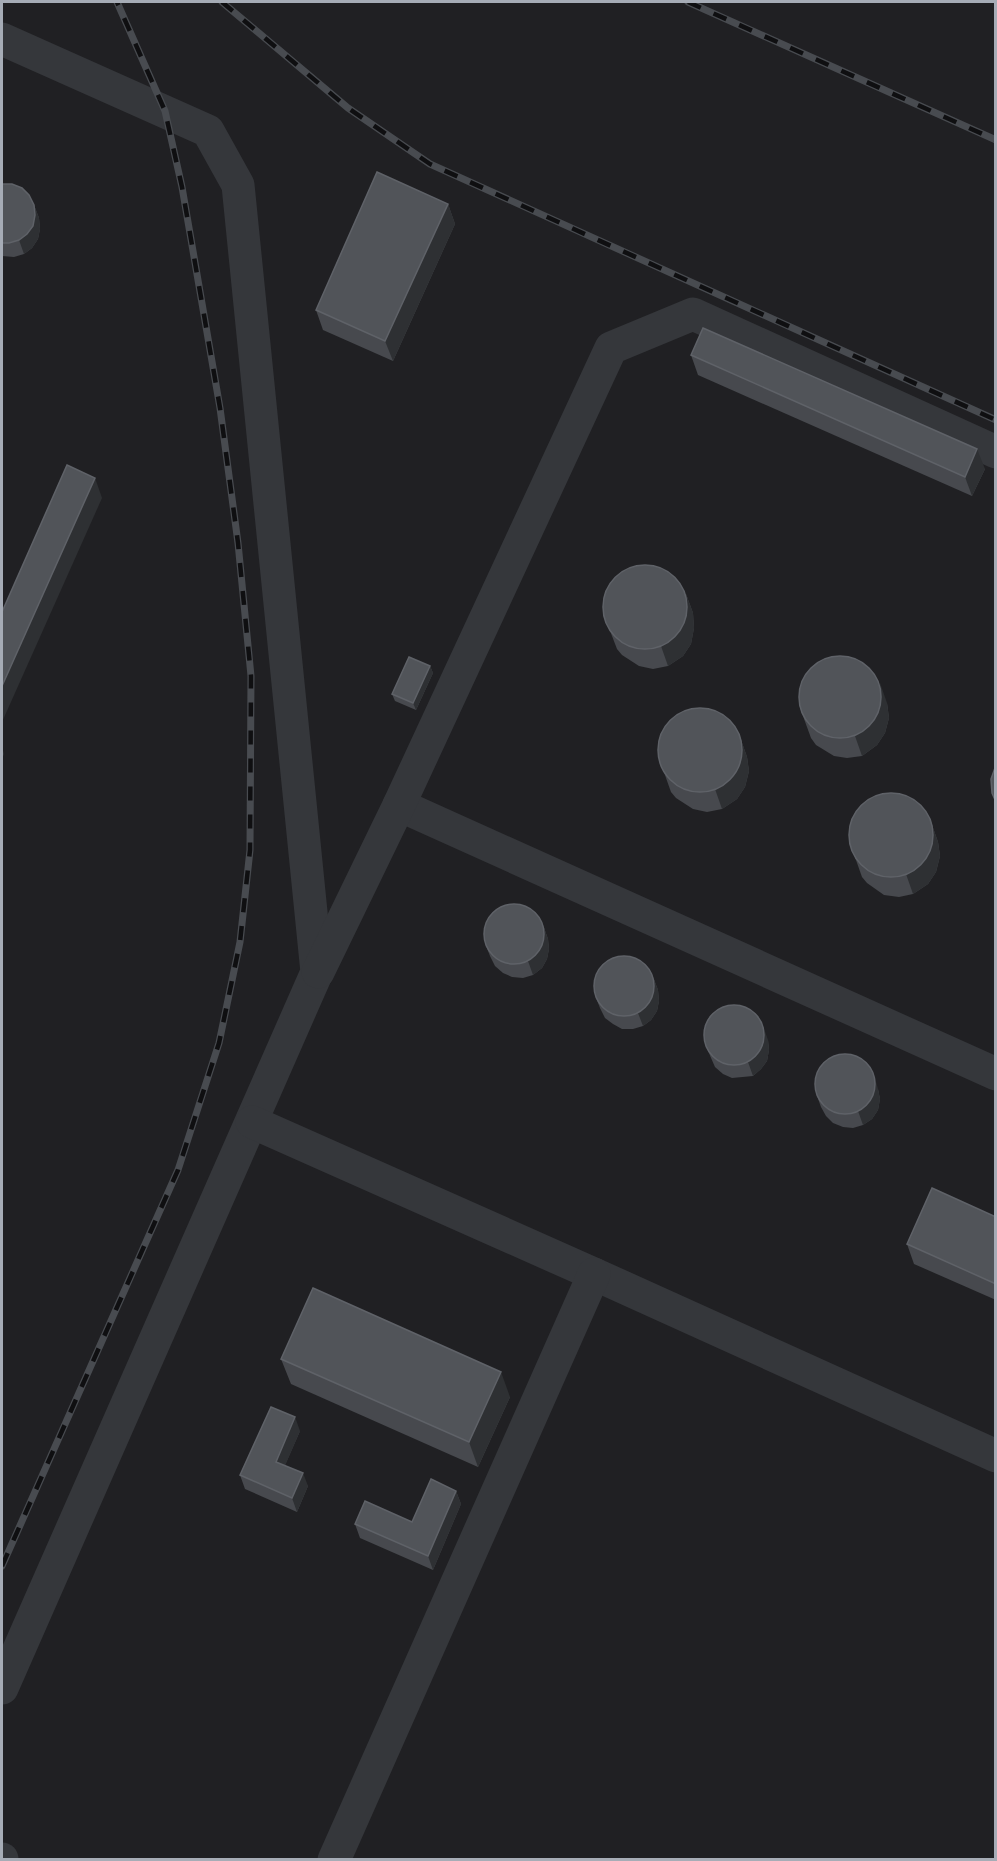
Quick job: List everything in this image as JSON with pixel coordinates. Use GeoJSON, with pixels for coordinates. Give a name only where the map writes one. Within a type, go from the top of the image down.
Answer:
{"type":"FeatureCollection","features":[{"type":"Feature","properties":{"kind":"lane"},"geometry":{"type":"LineString","coordinates":[[2,39],[208,131],[238,185],[318,972]]}},
{"type":"Feature","properties":{"kind":"lane"},"geometry":{"type":"LineString","coordinates":[[2,1688],[318,972],[399,805],[611,348],[693,314],[996,452]]}},
{"type":"Feature","properties":{"kind":"lane"},"geometry":{"type":"LineString","coordinates":[[399,805],[996,1074]]}},
{"type":"Feature","properties":{"kind":"lane"},"geometry":{"type":"LineString","coordinates":[[252,1122],[996,1456]]}},
{"type":"Feature","properties":{"kind":"lane"},"geometry":{"type":"LineString","coordinates":[[334,1860],[594,1274]]}},
{"type":"Feature","properties":{"kind":"shaded area"},"geometry":{"type":"Polygon","coordinates":[[[2,2],[995,2],[995,1859],[2,1860],[2,2]]]}},
{"type":"Feature","properties":{"kind":"building"},"geometry":{"type":"Polygon","coordinates":[[[377,172],[448,204],[385,341],[316,310],[377,172]]]}},
{"type":"Feature","properties":{"kind":"building"},"geometry":{"type":"Polygon","coordinates":[[[2,184],[12,184],[22,188],[34,205],[33,226],[19,240],[9,243],[2,243],[2,184]]]}},
{"type":"Feature","properties":{"kind":"building"},"geometry":{"type":"Polygon","coordinates":[[[703,328],[977,449],[965,477],[691,355],[703,328]]]}},
{"type":"Feature","properties":{"kind":"building"},"geometry":{"type":"Polygon","coordinates":[[[67,465],[95,478],[2,686],[2,612],[67,465]]]}},
{"type":"Feature","properties":{"kind":"building"},"geometry":{"type":"Polygon","coordinates":[[[645,565],[668,572],[680,584],[687,607],[680,630],[668,642],[645,649],[622,642],[610,630],[603,607],[610,584],[622,572],[645,565]]]}},
{"type":"Feature","properties":{"kind":"building"},"geometry":{"type":"Polygon","coordinates":[[[832,656],[848,656],[863,663],[874,674],[881,689],[878,713],[869,726],[848,738],[832,738],[817,731],[806,720],[799,705],[799,689],[806,674],[817,663],[832,656]]]}},
{"type":"Feature","properties":{"kind":"building"},"geometry":{"type":"Polygon","coordinates":[[[409,657],[430,666],[413,703],[392,694],[409,657]]]}},
{"type":"Feature","properties":{"kind":"building"},"geometry":{"type":"Polygon","coordinates":[[[700,708],[723,715],[735,727],[742,750],[735,773],[723,785],[700,792],[677,785],[665,773],[658,750],[665,727],[677,715],[700,708]]]}},
{"type":"Feature","properties":{"kind":"building"},"geometry":{"type":"Polygon","coordinates":[[[996,765],[996,802],[992,793],[991,779],[996,765]]]}},
{"type":"Feature","properties":{"kind":"building"},"geometry":{"type":"Polygon","coordinates":[[[891,793],[914,800],[926,812],[933,835],[926,858],[914,870],[891,877],[868,870],[856,858],[849,835],[856,812],[868,800],[891,793]]]}},
{"type":"Feature","properties":{"kind":"building"},"geometry":{"type":"Polygon","coordinates":[[[514,904],[531,909],[539,917],[544,934],[539,951],[531,959],[514,964],[497,959],[489,951],[484,934],[489,917],[497,909],[514,904]]]}},
{"type":"Feature","properties":{"kind":"building"},"geometry":{"type":"Polygon","coordinates":[[[624,956],[641,961],[649,969],[654,986],[649,1003],[641,1011],[624,1016],[607,1011],[599,1003],[594,986],[599,969],[607,961],[624,956]]]}},
{"type":"Feature","properties":{"kind":"building"},"geometry":{"type":"Polygon","coordinates":[[[734,1005],[755,1014],[764,1035],[755,1056],[734,1065],[713,1056],[704,1035],[713,1014],[734,1005]]]}},
{"type":"Feature","properties":{"kind":"building"},"geometry":{"type":"Polygon","coordinates":[[[845,1054],[862,1059],[870,1067],[875,1084],[870,1101],[862,1109],[845,1114],[828,1109],[820,1101],[815,1084],[820,1067],[828,1059],[845,1054]]]}},
{"type":"Feature","properties":{"kind":"building"},"geometry":{"type":"Polygon","coordinates":[[[932,1188],[996,1217],[996,1284],[907,1244],[932,1188]]]}},
{"type":"Feature","properties":{"kind":"building"},"geometry":{"type":"Polygon","coordinates":[[[313,1288],[501,1372],[469,1442],[281,1359],[313,1288]]]}},
{"type":"Feature","properties":{"kind":"building"},"geometry":{"type":"Polygon","coordinates":[[[271,1407],[295,1417],[276,1462],[303,1473],[292,1498],[240,1475],[271,1407]]]}},
{"type":"Feature","properties":{"kind":"building"},"geometry":{"type":"Polygon","coordinates":[[[431,1479],[456,1491],[428,1556],[355,1524],[365,1501],[412,1522],[431,1479]]]}},
{"type":"Feature","properties":{"kind":"railway"},"geometry":{"type":"LineString","coordinates":[[2,1566],[178,1170],[219,1043],[240,942],[250,850],[251,676],[238,543],[220,408],[182,187],[165,111],[117,2]]}},
{"type":"Feature","properties":{"kind":"railway"},"geometry":{"type":"LineString","coordinates":[[222,2],[348,108],[430,164],[996,420]]}},
{"type":"Feature","properties":{"kind":"railway"},"geometry":{"type":"LineString","coordinates":[[688,2],[996,140]]}}]}
